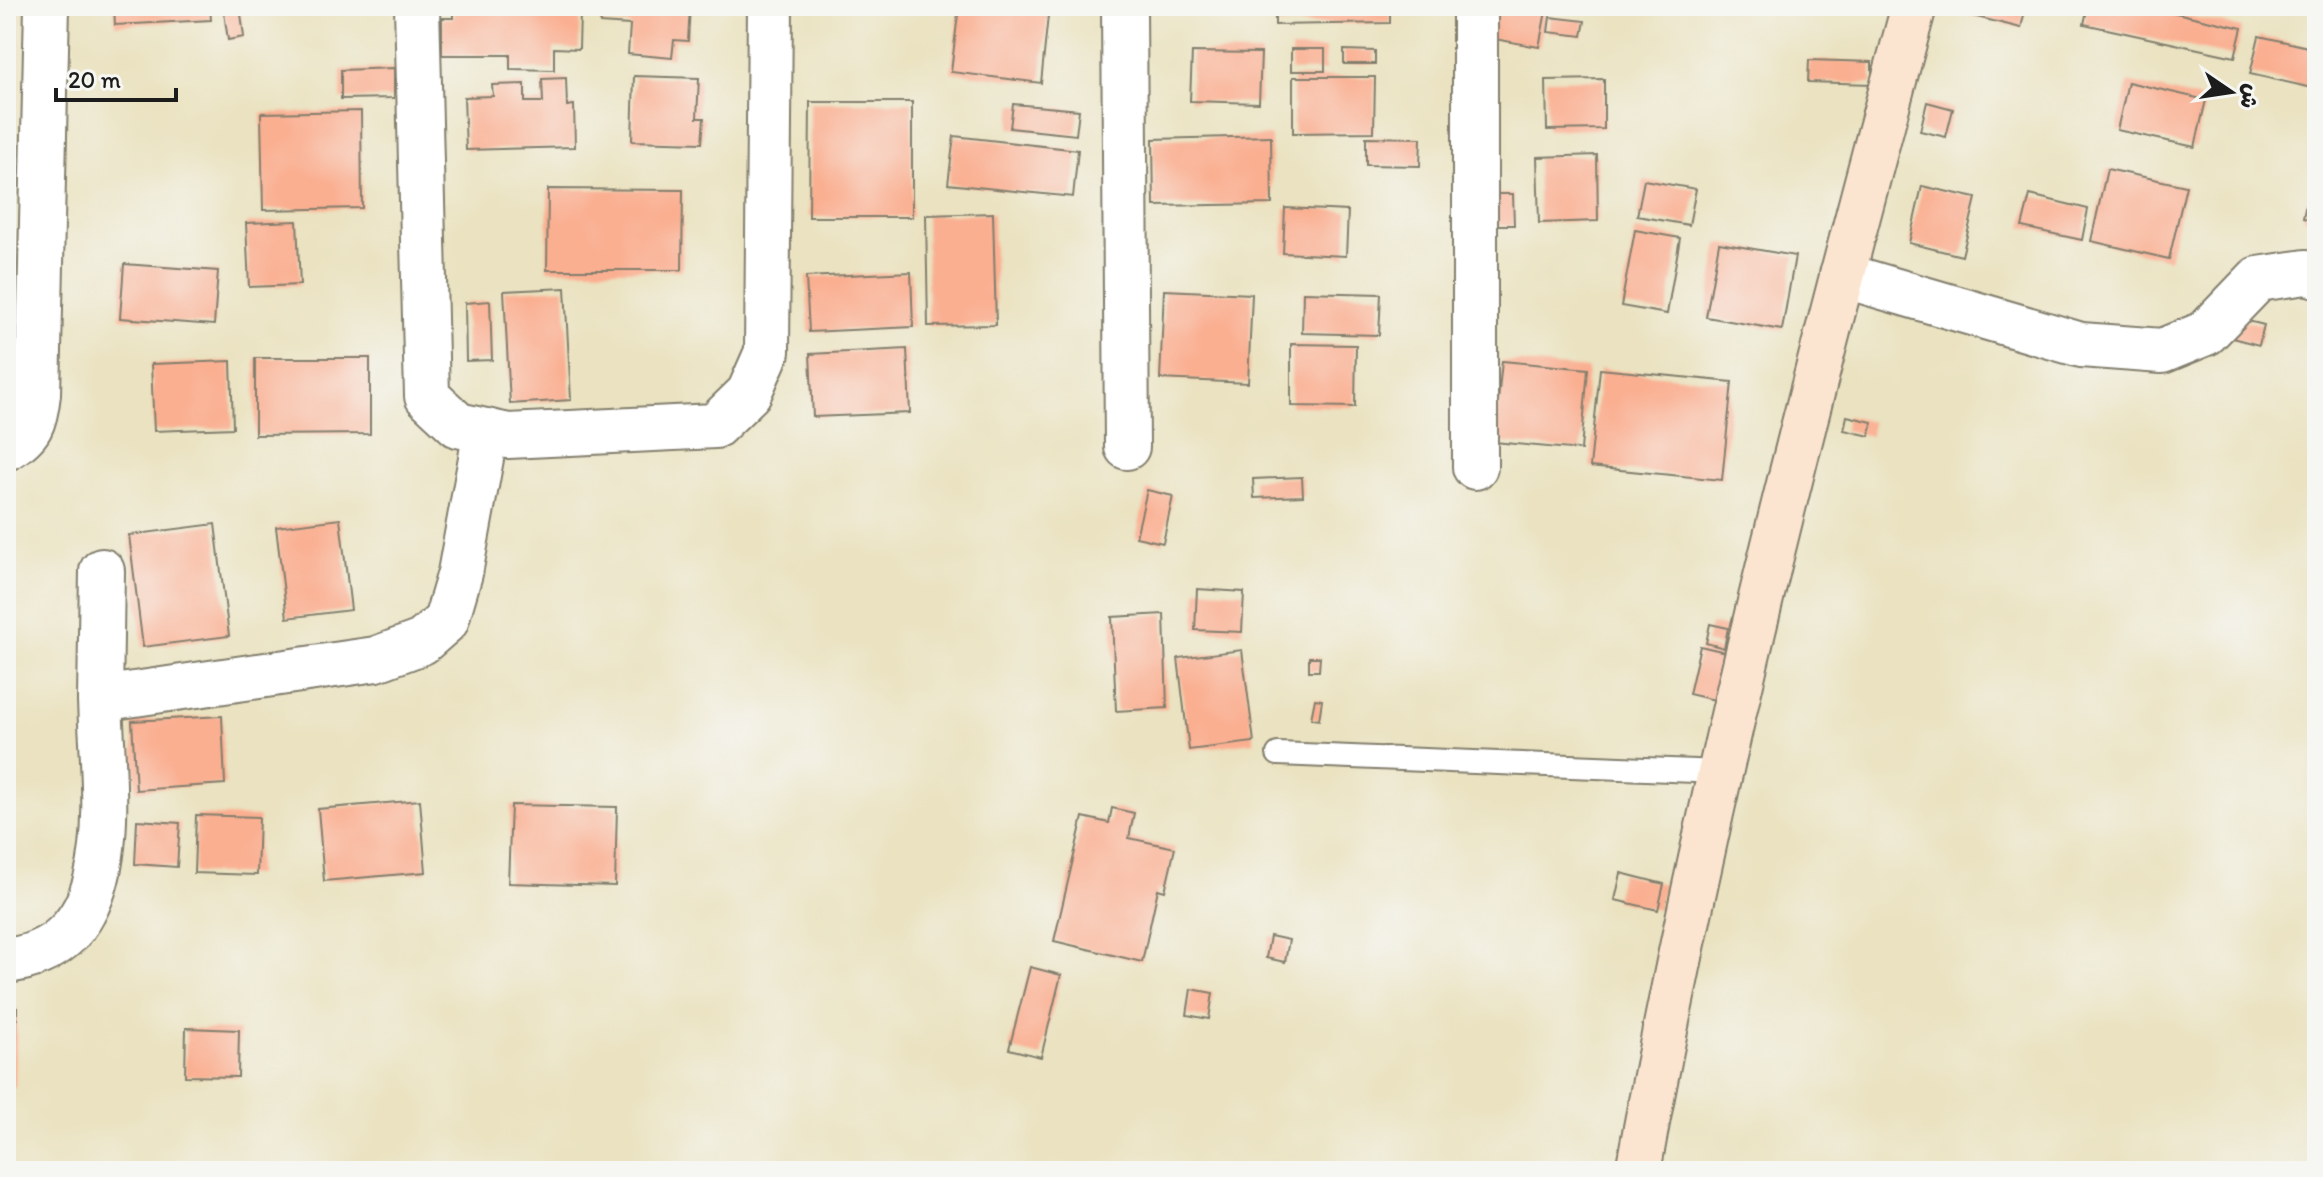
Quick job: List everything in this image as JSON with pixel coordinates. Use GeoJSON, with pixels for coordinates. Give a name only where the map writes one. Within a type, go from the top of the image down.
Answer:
{"type":"FeatureCollection","features":[{"type":"Feature","properties":{"kind":"street"},"geometry":{"type":"LineString","coordinates":[[6,448],[22,439],[35,424],[38,394],[47,6]]}},
{"type":"Feature","properties":{"kind":"street"},"geometry":{"type":"LineString","coordinates":[[417,6],[427,396],[458,425],[508,436],[715,426],[749,393],[767,352],[770,6]]}},
{"type":"Feature","properties":{"kind":"street"},"geometry":{"type":"LineString","coordinates":[[1124,6],[1127,447]]}},
{"type":"Feature","properties":{"kind":"street"},"geometry":{"type":"LineString","coordinates":[[1475,6],[1475,467]]}},
{"type":"Feature","properties":{"kind":"street"},"geometry":{"type":"LineString","coordinates":[[1638,1171],[1676,968],[1720,772],[1842,275],[1914,6]]}},
{"type":"Feature","properties":{"kind":"street"},"geometry":{"type":"LineString","coordinates":[[1842,275],[2081,345],[2162,351],[2206,333],[2258,279],[2306,272],[2317,275]]}},
{"type":"Feature","properties":{"kind":"street"},"geometry":{"type":"LineString","coordinates":[[100,699],[376,659],[422,642],[446,621],[460,573],[486,431]]}},
{"type":"Feature","properties":{"kind":"street"},"geometry":{"type":"LineString","coordinates":[[6,961],[30,958],[64,940],[75,928],[92,893],[99,869],[103,835],[100,699],[102,571]]}},
{"type":"Feature","properties":{"kind":"lane"},"geometry":{"type":"LineString","coordinates":[[1278,754],[1720,772]]}},
{"type":"Feature","properties":{"kind":"building"},"geometry":{"type":"Polygon","coordinates":[[[114,6],[210,6],[211,20],[115,25],[114,6]]]}},
{"type":"Feature","properties":{"kind":"building"},"geometry":{"type":"Polygon","coordinates":[[[223,6],[240,6],[244,37],[228,40],[223,6]]]}},
{"type":"Feature","properties":{"kind":"building"},"geometry":{"type":"Polygon","coordinates":[[[453,6],[547,6],[547,12],[580,13],[579,49],[554,48],[554,70],[510,69],[510,55],[442,55],[442,18],[453,18],[453,6]]]}},
{"type":"Feature","properties":{"kind":"building"},"geometry":{"type":"Polygon","coordinates":[[[602,6],[690,6],[688,41],[674,40],[672,58],[628,54],[630,25],[600,23],[602,6]]]}},
{"type":"Feature","properties":{"kind":"building"},"geometry":{"type":"Polygon","coordinates":[[[959,6],[1049,6],[1041,83],[951,72],[959,6]]]}},
{"type":"Feature","properties":{"kind":"building"},"geometry":{"type":"Polygon","coordinates":[[[1275,6],[1390,6],[1390,23],[1275,25],[1275,6]]]}},
{"type":"Feature","properties":{"kind":"building"},"geometry":{"type":"Polygon","coordinates":[[[1483,6],[1547,6],[1539,47],[1478,36],[1483,6]]]}},
{"type":"Feature","properties":{"kind":"building"},"geometry":{"type":"Polygon","coordinates":[[[1570,6],[1610,6],[1610,10],[1570,9],[1570,6]]]}},
{"type":"Feature","properties":{"kind":"building"},"geometry":{"type":"Polygon","coordinates":[[[1933,6],[2026,6],[2021,28],[1933,6]]]}},
{"type":"Feature","properties":{"kind":"building"},"geometry":{"type":"Polygon","coordinates":[[[2088,6],[2145,6],[2242,28],[2235,57],[2084,24],[2088,6]]]}},
{"type":"Feature","properties":{"kind":"building"},"geometry":{"type":"Polygon","coordinates":[[[1550,17],[1585,21],[1582,36],[1548,32],[1550,17]]]}},
{"type":"Feature","properties":{"kind":"building"},"geometry":{"type":"Polygon","coordinates":[[[2259,36],[2317,49],[2317,89],[2250,74],[2259,36]]]}},
{"type":"Feature","properties":{"kind":"building"},"geometry":{"type":"Polygon","coordinates":[[[1291,49],[1325,49],[1325,71],[1291,71],[1291,49]]]}},
{"type":"Feature","properties":{"kind":"building"},"geometry":{"type":"Polygon","coordinates":[[[1344,50],[1375,51],[1375,64],[1344,64],[1344,50]]]}},
{"type":"Feature","properties":{"kind":"building"},"geometry":{"type":"Polygon","coordinates":[[[1192,52],[1261,53],[1259,103],[1190,101],[1192,52]]]}},
{"type":"Feature","properties":{"kind":"building"},"geometry":{"type":"Polygon","coordinates":[[[1809,60],[1872,62],[1872,84],[1808,82],[1809,60]]]}},
{"type":"Feature","properties":{"kind":"building"},"geometry":{"type":"Polygon","coordinates":[[[394,68],[394,98],[341,99],[341,70],[394,68]]]}},
{"type":"Feature","properties":{"kind":"building"},"geometry":{"type":"Polygon","coordinates":[[[634,76],[699,78],[697,118],[704,118],[702,143],[632,141],[634,76]]]}},
{"type":"Feature","properties":{"kind":"building"},"geometry":{"type":"Polygon","coordinates":[[[1293,77],[1375,77],[1374,132],[1293,133],[1293,77]]]}},
{"type":"Feature","properties":{"kind":"building"},"geometry":{"type":"Polygon","coordinates":[[[566,78],[567,106],[574,105],[575,147],[466,150],[464,97],[493,96],[492,85],[525,84],[525,102],[543,102],[542,79],[566,78]]]}},
{"type":"Feature","properties":{"kind":"building"},"geometry":{"type":"Polygon","coordinates":[[[1604,79],[1604,129],[1547,130],[1546,80],[1604,79]]]}},
{"type":"Feature","properties":{"kind":"building"},"geometry":{"type":"Polygon","coordinates":[[[2128,82],[2206,100],[2195,147],[2117,130],[2128,82]]]}},
{"type":"Feature","properties":{"kind":"building"},"geometry":{"type":"Polygon","coordinates":[[[810,102],[912,102],[912,217],[809,217],[810,102]]]}},
{"type":"Feature","properties":{"kind":"building"},"geometry":{"type":"Polygon","coordinates":[[[1927,102],[1953,109],[1946,137],[1920,131],[1927,102]]]}},
{"type":"Feature","properties":{"kind":"building"},"geometry":{"type":"Polygon","coordinates":[[[1013,104],[1079,110],[1076,135],[1010,128],[1013,104]]]}},
{"type":"Feature","properties":{"kind":"building"},"geometry":{"type":"Polygon","coordinates":[[[361,111],[362,208],[263,210],[261,113],[361,111]]]}},
{"type":"Feature","properties":{"kind":"building"},"geometry":{"type":"Polygon","coordinates":[[[954,136],[1078,150],[1073,197],[948,184],[954,136]]]}},
{"type":"Feature","properties":{"kind":"building"},"geometry":{"type":"Polygon","coordinates":[[[1271,136],[1272,204],[1154,206],[1153,139],[1271,136]]]}},
{"type":"Feature","properties":{"kind":"building"},"geometry":{"type":"Polygon","coordinates":[[[1366,137],[1421,138],[1420,166],[1366,165],[1366,137]]]}},
{"type":"Feature","properties":{"kind":"building"},"geometry":{"type":"Polygon","coordinates":[[[1597,155],[1598,221],[1539,223],[1537,157],[1597,155]]]}},
{"type":"Feature","properties":{"kind":"building"},"geometry":{"type":"Polygon","coordinates":[[[2107,169],[2186,186],[2169,259],[2091,241],[2107,169]]]}},
{"type":"Feature","properties":{"kind":"building"},"geometry":{"type":"Polygon","coordinates":[[[1644,180],[1696,189],[1689,225],[1637,216],[1644,180]]]}},
{"type":"Feature","properties":{"kind":"building"},"geometry":{"type":"Polygon","coordinates":[[[1922,186],[1976,198],[1962,256],[1909,243],[1922,186]]]}},
{"type":"Feature","properties":{"kind":"building"},"geometry":{"type":"Polygon","coordinates":[[[548,189],[683,190],[682,270],[547,270],[548,189]]]}},
{"type":"Feature","properties":{"kind":"building"},"geometry":{"type":"Polygon","coordinates":[[[1481,194],[1513,194],[1514,225],[1481,225],[1481,194]]]}},
{"type":"Feature","properties":{"kind":"building"},"geometry":{"type":"Polygon","coordinates":[[[2030,195],[2088,209],[2082,240],[2022,227],[2030,195]]]}},
{"type":"Feature","properties":{"kind":"building"},"geometry":{"type":"Polygon","coordinates":[[[2307,200],[2317,202],[2317,221],[2303,218],[2307,200]]]}},
{"type":"Feature","properties":{"kind":"building"},"geometry":{"type":"Polygon","coordinates":[[[1285,208],[1348,211],[1346,256],[1283,253],[1285,208]]]}},
{"type":"Feature","properties":{"kind":"building"},"geometry":{"type":"Polygon","coordinates":[[[993,213],[996,325],[928,326],[926,215],[993,213]]]}},
{"type":"Feature","properties":{"kind":"building"},"geometry":{"type":"Polygon","coordinates":[[[297,221],[300,285],[249,287],[246,223],[297,221]]]}},
{"type":"Feature","properties":{"kind":"building"},"geometry":{"type":"Polygon","coordinates":[[[1635,230],[1680,238],[1667,314],[1621,306],[1635,230]]]}},
{"type":"Feature","properties":{"kind":"building"},"geometry":{"type":"Polygon","coordinates":[[[1719,243],[1795,256],[1782,330],[1706,317],[1719,243]]]}},
{"type":"Feature","properties":{"kind":"building"},"geometry":{"type":"Polygon","coordinates":[[[124,264],[218,271],[214,325],[120,318],[124,264]]]}},
{"type":"Feature","properties":{"kind":"building"},"geometry":{"type":"Polygon","coordinates":[[[911,272],[913,327],[809,332],[806,277],[911,272]]]}},
{"type":"Feature","properties":{"kind":"building"},"geometry":{"type":"Polygon","coordinates":[[[565,288],[571,400],[510,404],[504,291],[565,288]]]}},
{"type":"Feature","properties":{"kind":"building"},"geometry":{"type":"Polygon","coordinates":[[[1164,290],[1252,294],[1248,383],[1160,379],[1164,290]]]}},
{"type":"Feature","properties":{"kind":"building"},"geometry":{"type":"Polygon","coordinates":[[[1303,292],[1381,294],[1379,335],[1302,333],[1303,292]]]}},
{"type":"Feature","properties":{"kind":"building"},"geometry":{"type":"Polygon","coordinates":[[[490,301],[492,360],[466,361],[465,303],[490,301]]]}},
{"type":"Feature","properties":{"kind":"building"},"geometry":{"type":"Polygon","coordinates":[[[2236,318],[2264,325],[2259,345],[2232,338],[2236,318]]]}},
{"type":"Feature","properties":{"kind":"building"},"geometry":{"type":"Polygon","coordinates":[[[1291,344],[1356,345],[1355,407],[1291,406],[1291,344]]]}},
{"type":"Feature","properties":{"kind":"building"},"geometry":{"type":"Polygon","coordinates":[[[907,349],[910,413],[813,417],[810,354],[907,349]]]}},
{"type":"Feature","properties":{"kind":"building"},"geometry":{"type":"Polygon","coordinates":[[[255,358],[370,358],[370,434],[255,435],[255,358]]]}},
{"type":"Feature","properties":{"kind":"building"},"geometry":{"type":"Polygon","coordinates":[[[231,361],[233,428],[154,431],[151,364],[231,361]]]}},
{"type":"Feature","properties":{"kind":"building"},"geometry":{"type":"Polygon","coordinates":[[[1502,361],[1588,369],[1581,450],[1494,442],[1502,361]]]}},
{"type":"Feature","properties":{"kind":"building"},"geometry":{"type":"Polygon","coordinates":[[[1600,369],[1732,382],[1722,480],[1590,467],[1600,369]]]}},
{"type":"Feature","properties":{"kind":"building"},"geometry":{"type":"Polygon","coordinates":[[[1847,416],[1872,422],[1870,436],[1844,430],[1847,416]]]}},
{"type":"Feature","properties":{"kind":"building"},"geometry":{"type":"Polygon","coordinates":[[[1302,477],[1303,496],[1254,498],[1253,479],[1302,477]]]}},
{"type":"Feature","properties":{"kind":"building"},"geometry":{"type":"Polygon","coordinates":[[[1147,490],[1173,496],[1163,543],[1136,537],[1147,490]]]}},
{"type":"Feature","properties":{"kind":"building"},"geometry":{"type":"Polygon","coordinates":[[[340,519],[351,610],[287,618],[276,527],[340,519]]]}},
{"type":"Feature","properties":{"kind":"building"},"geometry":{"type":"Polygon","coordinates":[[[215,524],[229,636],[143,647],[129,535],[215,524]]]}},
{"type":"Feature","properties":{"kind":"building"},"geometry":{"type":"Polygon","coordinates":[[[1197,589],[1244,592],[1242,632],[1195,630],[1197,589]]]}},
{"type":"Feature","properties":{"kind":"building"},"geometry":{"type":"Polygon","coordinates":[[[1164,614],[1167,708],[1116,711],[1112,617],[1164,614]]]}},
{"type":"Feature","properties":{"kind":"building"},"geometry":{"type":"Polygon","coordinates":[[[1710,624],[1728,628],[1724,648],[1706,643],[1710,624]]]}},
{"type":"Feature","properties":{"kind":"building"},"geometry":{"type":"Polygon","coordinates":[[[1700,646],[1730,653],[1719,701],[1689,694],[1700,646]]]}},
{"type":"Feature","properties":{"kind":"building"},"geometry":{"type":"Polygon","coordinates":[[[1242,650],[1254,742],[1189,750],[1178,658],[1242,650]]]}},
{"type":"Feature","properties":{"kind":"building"},"geometry":{"type":"Polygon","coordinates":[[[1309,657],[1320,657],[1319,671],[1309,671],[1309,657]]]}},
{"type":"Feature","properties":{"kind":"building"},"geometry":{"type":"Polygon","coordinates":[[[1315,699],[1322,700],[1319,720],[1311,719],[1315,699]]]}},
{"type":"Feature","properties":{"kind":"building"},"geometry":{"type":"Polygon","coordinates":[[[222,716],[225,784],[136,790],[132,721],[222,716]]]}},
{"type":"Feature","properties":{"kind":"building"},"geometry":{"type":"Polygon","coordinates":[[[420,800],[426,872],[324,881],[318,809],[420,800]]]}},
{"type":"Feature","properties":{"kind":"building"},"geometry":{"type":"Polygon","coordinates":[[[511,805],[617,807],[615,886],[508,883],[511,805]]]}},
{"type":"Feature","properties":{"kind":"building"},"geometry":{"type":"Polygon","coordinates":[[[1112,808],[1134,813],[1129,838],[1175,848],[1165,891],[1158,889],[1142,962],[1054,941],[1083,817],[1109,823],[1112,808]]]}},
{"type":"Feature","properties":{"kind":"building"},"geometry":{"type":"Polygon","coordinates":[[[196,815],[259,817],[257,875],[194,873],[196,815]]]}},
{"type":"Feature","properties":{"kind":"building"},"geometry":{"type":"Polygon","coordinates":[[[137,820],[180,823],[177,867],[135,864],[137,820]]]}},
{"type":"Feature","properties":{"kind":"building"},"geometry":{"type":"Polygon","coordinates":[[[1621,873],[1664,884],[1658,910],[1615,900],[1621,873]]]}},
{"type":"Feature","properties":{"kind":"building"},"geometry":{"type":"Polygon","coordinates":[[[1270,936],[1289,940],[1285,962],[1266,958],[1270,936]]]}},
{"type":"Feature","properties":{"kind":"building"},"geometry":{"type":"Polygon","coordinates":[[[1030,967],[1061,975],[1041,1057],[1009,1049],[1030,967]]]}},
{"type":"Feature","properties":{"kind":"building"},"geometry":{"type":"Polygon","coordinates":[[[1191,989],[1213,993],[1209,1019],[1187,1015],[1191,989]]]}},
{"type":"Feature","properties":{"kind":"building"},"geometry":{"type":"Polygon","coordinates":[[[6,1007],[17,1008],[15,1088],[6,1088],[6,1007]]]}},
{"type":"Feature","properties":{"kind":"building"},"geometry":{"type":"Polygon","coordinates":[[[186,1028],[239,1030],[238,1077],[185,1076],[186,1028]]]}}]}
